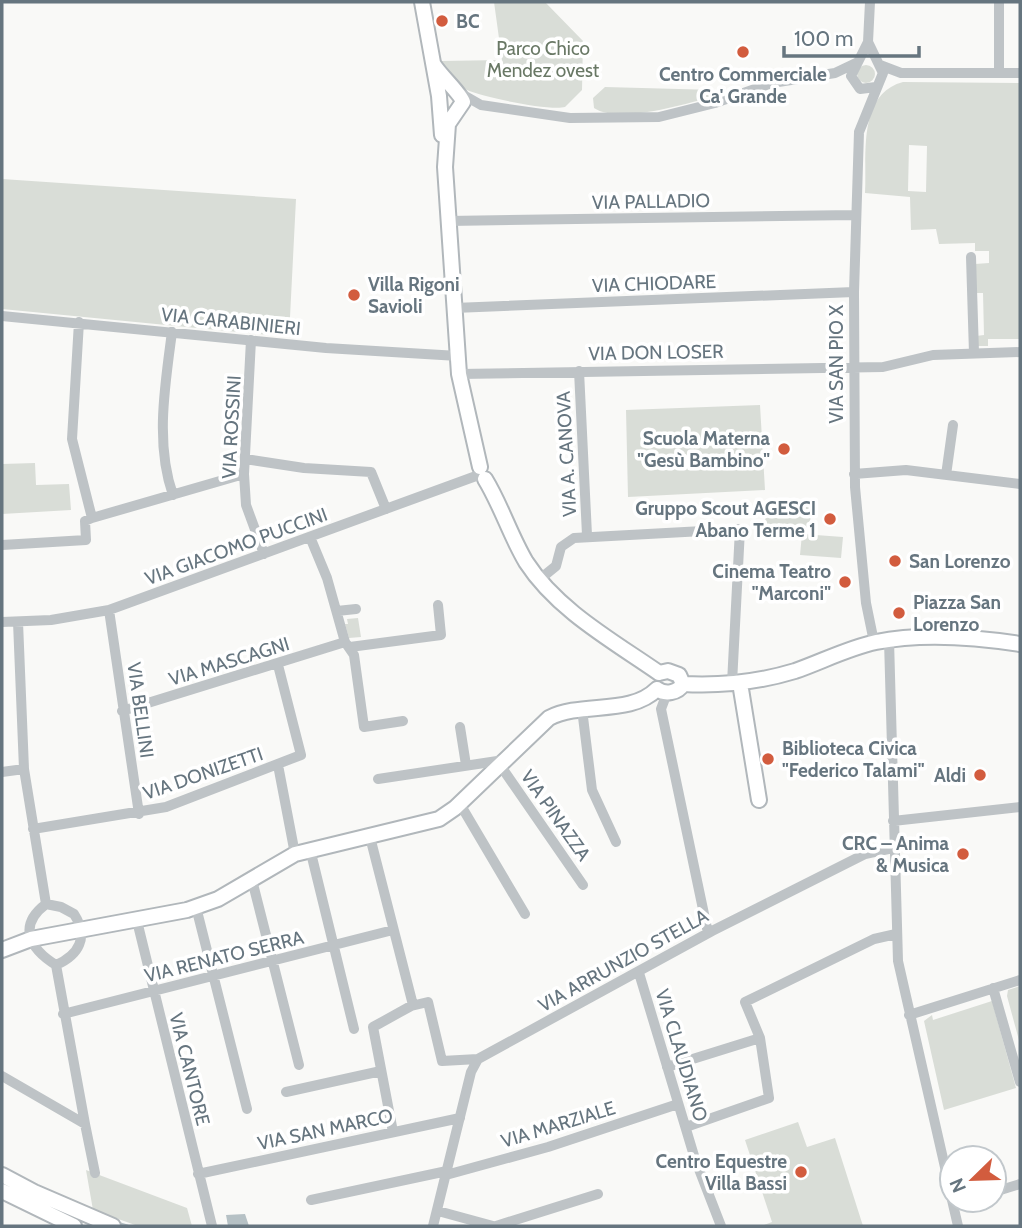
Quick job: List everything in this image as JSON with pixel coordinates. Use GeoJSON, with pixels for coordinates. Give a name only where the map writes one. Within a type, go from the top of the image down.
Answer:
{"type":"FeatureCollection","features":[{"type":"Feature","properties":{"kind":"street"},"geometry":{"type":"LineString","coordinates":[[422,2],[434,65],[448,97],[444,143],[459,374],[480,474],[514,541],[540,579],[578,616],[659,673]]}},
{"type":"Feature","properties":{"kind":"street"},"geometry":{"type":"LineString","coordinates":[[853,82],[852,69],[868,42],[870,2]]}},
{"type":"Feature","properties":{"kind":"street"},"geometry":{"type":"LineString","coordinates":[[999,2],[999,73]]}},
{"type":"Feature","properties":{"kind":"street"},"geometry":{"type":"LineString","coordinates":[[868,42],[883,74],[878,85]]}},
{"type":"Feature","properties":{"kind":"street"},"geometry":{"type":"LineString","coordinates":[[448,97],[481,105],[570,118],[659,117],[715,103],[772,83],[835,73],[868,58],[898,73],[1020,73]]}},
{"type":"Feature","properties":{"kind":"street"},"geometry":{"type":"LineString","coordinates":[[835,73],[866,90],[898,73]]}},
{"type":"Feature","properties":{"kind":"street","name":"VIA SAN PIO X"},"geometry":{"type":"LineString","coordinates":[[878,85],[859,132],[855,215],[854,474],[866,603],[882,641],[893,821],[896,934],[901,982],[940,1144]]}},
{"type":"Feature","properties":{"kind":"street"},"geometry":{"type":"LineString","coordinates":[[448,97],[446,114],[481,105]]}},
{"type":"Feature","properties":{"kind":"street"},"geometry":{"type":"LineString","coordinates":[[444,143],[448,124],[463,102],[448,97]]}},
{"type":"Feature","properties":{"kind":"street","name":"VIA PALLADIO"},"geometry":{"type":"LineString","coordinates":[[448,221],[855,215]]}},
{"type":"Feature","properties":{"kind":"street"},"geometry":{"type":"LineString","coordinates":[[971,257],[974,353]]}},
{"type":"Feature","properties":{"kind":"street","name":"VIA CHIODARE"},"geometry":{"type":"LineString","coordinates":[[454,308],[854,292]]}},
{"type":"Feature","properties":{"kind":"street","name":"VIA CARABINIERI"},"geometry":{"type":"LineString","coordinates":[[2,316],[326,348],[458,356]]}},
{"type":"Feature","properties":{"kind":"street"},"geometry":{"type":"LineString","coordinates":[[79,322],[72,439],[92,518]]}},
{"type":"Feature","properties":{"kind":"street"},"geometry":{"type":"LineString","coordinates":[[172,332],[163,456],[173,495]]}},
{"type":"Feature","properties":{"kind":"street","name":"VIA ROSSINI"},"geometry":{"type":"LineString","coordinates":[[251,340],[244,474],[248,513],[264,554]]}},
{"type":"Feature","properties":{"kind":"street","name":"VIA DON LOSER"},"geometry":{"type":"LineString","coordinates":[[459,374],[883,367],[933,355],[1020,352]]}},
{"type":"Feature","properties":{"kind":"street","name":"VIA A. CANOVA"},"geometry":{"type":"LineString","coordinates":[[579,371],[587,535]]}},
{"type":"Feature","properties":{"kind":"street"},"geometry":{"type":"LineString","coordinates":[[946,475],[953,425]]}},
{"type":"Feature","properties":{"kind":"street"},"geometry":{"type":"LineString","coordinates":[[245,459],[304,468],[370,472],[386,509]]}},
{"type":"Feature","properties":{"kind":"street"},"geometry":{"type":"LineString","coordinates":[[854,474],[894,470],[1020,484]]}},
{"type":"Feature","properties":{"kind":"street"},"geometry":{"type":"LineString","coordinates":[[2,545],[86,540],[86,521],[92,518],[244,474]]}},
{"type":"Feature","properties":{"kind":"street","name":"VIA GIACOMO PUCCINI"},"geometry":{"type":"LineString","coordinates":[[2,622],[109,610],[480,474]]}},
{"type":"Feature","properties":{"kind":"street"},"geometry":{"type":"LineString","coordinates":[[540,579],[556,566],[561,547],[573,538],[587,535],[740,529],[733,637],[736,683],[759,800]]}},
{"type":"Feature","properties":{"kind":"street"},"geometry":{"type":"LineString","coordinates":[[310,537],[347,645],[364,727],[403,721]]}},
{"type":"Feature","properties":{"kind":"street","name":"VIA MASCAGNI"},"geometry":{"type":"LineString","coordinates":[[122,711],[347,645],[441,635],[438,605]]}},
{"type":"Feature","properties":{"kind":"street"},"geometry":{"type":"LineString","coordinates":[[337,611],[356,608]]}},
{"type":"Feature","properties":{"kind":"street","name":"VIA BELLINI"},"geometry":{"type":"LineString","coordinates":[[109,610],[139,814]]}},
{"type":"Feature","properties":{"kind":"street"},"geometry":{"type":"LineString","coordinates":[[18,622],[24,769],[46,904]]}},
{"type":"Feature","properties":{"kind":"street"},"geometry":{"type":"LineString","coordinates":[[2,950],[32,939],[136,921],[196,907],[218,900],[295,854],[439,820],[460,804],[549,718],[582,709],[643,699],[662,691],[678,690],[683,684],[736,683],[793,671],[882,641],[956,639],[1020,644]]}},
{"type":"Feature","properties":{"kind":"street"},"geometry":{"type":"LineString","coordinates":[[278,665],[302,755],[278,765],[295,854]]}},
{"type":"Feature","properties":{"kind":"street"},"geometry":{"type":"LineString","coordinates":[[683,684],[678,675],[668,671],[659,673],[655,679],[662,691],[661,709],[710,932]]}},
{"type":"Feature","properties":{"kind":"street"},"geometry":{"type":"LineString","coordinates":[[582,709],[592,790],[616,842]]}},
{"type":"Feature","properties":{"kind":"street"},"geometry":{"type":"LineString","coordinates":[[460,727],[466,765]]}},
{"type":"Feature","properties":{"kind":"street"},"geometry":{"type":"LineString","coordinates":[[378,779],[503,762]]}},
{"type":"Feature","properties":{"kind":"street","name":"VIA PINAZZA"},"geometry":{"type":"LineString","coordinates":[[503,762],[583,885]]}},
{"type":"Feature","properties":{"kind":"street","name":"VIA DONIZETTI"},"geometry":{"type":"LineString","coordinates":[[33,828],[139,814],[166,807],[278,765]]}},
{"type":"Feature","properties":{"kind":"street"},"geometry":{"type":"LineString","coordinates":[[2,772],[24,769]]}},
{"type":"Feature","properties":{"kind":"street"},"geometry":{"type":"LineString","coordinates":[[460,804],[525,914]]}},
{"type":"Feature","properties":{"kind":"street"},"geometry":{"type":"LineString","coordinates":[[893,821],[1020,807]]}},
{"type":"Feature","properties":{"kind":"street"},"geometry":{"type":"LineString","coordinates":[[370,837],[413,1005]]}},
{"type":"Feature","properties":{"kind":"street","name":"VIA ARRUNZIO STELLA"},"geometry":{"type":"LineString","coordinates":[[478,1059],[710,932],[865,854],[893,848]]}},
{"type":"Feature","properties":{"kind":"street"},"geometry":{"type":"LineString","coordinates":[[310,849],[354,1030]]}},
{"type":"Feature","properties":{"kind":"street"},"geometry":{"type":"LineString","coordinates":[[252,880],[299,1065]]}},
{"type":"Feature","properties":{"kind":"street"},"geometry":{"type":"LineString","coordinates":[[46,904],[61,907],[74,914],[80,930],[79,948],[72,957],[56,965]]}},
{"type":"Feature","properties":{"kind":"street"},"geometry":{"type":"LineString","coordinates":[[46,904],[32,919],[29,928],[37,952],[56,965],[63,1014],[95,1173]]}},
{"type":"Feature","properties":{"kind":"street"},"geometry":{"type":"LineString","coordinates":[[196,907],[247,1109]]}},
{"type":"Feature","properties":{"kind":"street","name":"VIA CANTORE"},"geometry":{"type":"LineString","coordinates":[[136,921],[212,1226]]}},
{"type":"Feature","properties":{"kind":"street","name":"VIA RENATO SERRA"},"geometry":{"type":"LineString","coordinates":[[63,1014],[393,930]]}},
{"type":"Feature","properties":{"kind":"street"},"geometry":{"type":"LineString","coordinates":[[685,1127],[769,1098],[760,1038],[745,1002],[874,939],[896,934]]}},
{"type":"Feature","properties":{"kind":"street","name":"VIA CLAUDIANO"},"geometry":{"type":"LineString","coordinates":[[639,973],[685,1127],[722,1226]]}},
{"type":"Feature","properties":{"kind":"street"},"geometry":{"type":"LineString","coordinates":[[909,1015],[1020,980]]}},
{"type":"Feature","properties":{"kind":"street"},"geometry":{"type":"LineString","coordinates":[[993,988],[1020,1082]]}},
{"type":"Feature","properties":{"kind":"street"},"geometry":{"type":"LineString","coordinates":[[393,1132],[373,1027],[413,1005],[428,1002],[442,1061],[478,1059]]}},
{"type":"Feature","properties":{"kind":"street"},"geometry":{"type":"LineString","coordinates":[[667,1068],[760,1038]]}},
{"type":"Feature","properties":{"kind":"street"},"geometry":{"type":"LineString","coordinates":[[433,1226],[471,1072],[478,1059]]}},
{"type":"Feature","properties":{"kind":"street"},"geometry":{"type":"LineString","coordinates":[[286,1092],[381,1071]]}},
{"type":"Feature","properties":{"kind":"street"},"geometry":{"type":"LineString","coordinates":[[2,1076],[85,1124]]}},
{"type":"Feature","properties":{"kind":"street","name":"VIA MARZIALE"},"geometry":{"type":"LineString","coordinates":[[447,1173],[548,1147],[678,1104]]}},
{"type":"Feature","properties":{"kind":"street","name":"VIA SAN MARCO"},"geometry":{"type":"LineString","coordinates":[[198,1174],[460,1118]]}},
{"type":"Feature","properties":{"kind":"street"},"geometry":{"type":"LineString","coordinates":[[311,1200],[447,1173]]}},
{"type":"Feature","properties":{"kind":"street"},"geometry":{"type":"LineString","coordinates":[[2,1175],[113,1226]]}},
{"type":"Feature","properties":{"kind":"street"},"geometry":{"type":"LineString","coordinates":[[2,1191],[74,1226]]}},
{"type":"Feature","properties":{"kind":"street"},"geometry":{"type":"LineString","coordinates":[[438,1210],[495,1226],[598,1194]]}},
{"type":"Feature","properties":{"kind":"green space","name":"Parco Chico Mendez ovest"},"geometry":{"type":"Polygon","coordinates":[[[494,2],[545,2],[583,41],[582,90],[565,107],[531,105],[475,93],[463,88],[448,74],[441,61],[502,60],[494,2]]]}},
{"type":"Feature","properties":{"kind":"green space"},"geometry":{"type":"Polygon","coordinates":[[[862,65],[870,65],[875,74],[873,81],[862,83],[857,78],[857,70],[862,65]]]}},
{"type":"Feature","properties":{"kind":"green space"},"geometry":{"type":"Polygon","coordinates":[[[903,82],[1020,83],[1020,339],[988,339],[988,346],[976,346],[976,336],[984,335],[983,293],[975,293],[975,264],[989,263],[989,251],[975,251],[975,243],[939,244],[936,229],[911,230],[910,197],[865,193],[867,128],[878,99],[888,89],[903,82]],[[909,145],[908,191],[926,192],[927,146],[909,145]]]}},
{"type":"Feature","properties":{"kind":"green space"},"geometry":{"type":"Polygon","coordinates":[[[605,87],[716,90],[719,95],[655,111],[620,114],[606,113],[594,108],[593,98],[605,87]]]}},
{"type":"Feature","properties":{"kind":"green space"},"geometry":{"type":"Polygon","coordinates":[[[2,179],[296,199],[289,337],[2,309],[2,179]]]}},
{"type":"Feature","properties":{"kind":"green space"},"geometry":{"type":"Polygon","coordinates":[[[760,405],[765,490],[628,497],[626,410],[760,405]]]}},
{"type":"Feature","properties":{"kind":"green space"},"geometry":{"type":"Polygon","coordinates":[[[35,463],[36,485],[69,484],[71,510],[2,514],[2,464],[35,463]]]}},
{"type":"Feature","properties":{"kind":"green space"},"geometry":{"type":"Polygon","coordinates":[[[766,500],[811,501],[810,529],[765,526],[766,500]]]}},
{"type":"Feature","properties":{"kind":"green space"},"geometry":{"type":"Polygon","coordinates":[[[802,534],[843,537],[841,558],[800,555],[802,534]]]}},
{"type":"Feature","properties":{"kind":"green space"},"geometry":{"type":"Polygon","coordinates":[[[358,618],[361,637],[349,638],[345,624],[348,624],[347,619],[358,618]]]}},
{"type":"Feature","properties":{"kind":"green space"},"geometry":{"type":"Polygon","coordinates":[[[1020,986],[1020,1044],[1007,996],[1008,990],[1020,986]]]}},
{"type":"Feature","properties":{"kind":"green space"},"geometry":{"type":"Polygon","coordinates":[[[992,1001],[1016,1088],[944,1110],[924,1021],[932,1015],[933,1020],[992,1001]]]}},
{"type":"Feature","properties":{"kind":"green space","name":"Centro Equestre Villa Bassi"},"geometry":{"type":"Polygon","coordinates":[[[798,1122],[807,1147],[835,1138],[863,1226],[761,1226],[772,1222],[745,1140],[798,1122]]]}},
{"type":"Feature","properties":{"kind":"green space"},"geometry":{"type":"Polygon","coordinates":[[[86,1170],[187,1208],[192,1226],[138,1226],[93,1210],[86,1170]]]}},
{"type":"Feature","properties":{"kind":"shaded area"},"geometry":{"type":"Polygon","coordinates":[[[245,1214],[249,1226],[228,1226],[226,1215],[245,1214]]]}},
{"type":"Feature","properties":{"kind":"waterway"},"geometry":{"type":"LineString","coordinates":[[118,1223],[128,1226]]}},
{"type":"Feature","properties":{"kind":"place","name":"BC"},"geometry":{"type":"Point","coordinates":[442,21]}},
{"type":"Feature","properties":{"kind":"place","name":"Centro Commerciale Ca' Grande"},"geometry":{"type":"Point","coordinates":[743,52]}},
{"type":"Feature","properties":{"kind":"place","name":"Villa Rigoni Savioli"},"geometry":{"type":"Point","coordinates":[354,295]}},
{"type":"Feature","properties":{"kind":"place","name":"Scuola Materna \"Gesù Bambino\""},"geometry":{"type":"Point","coordinates":[784,449]}},
{"type":"Feature","properties":{"kind":"place","name":"Gruppo Scout AGESCI Abano Terme 1"},"geometry":{"type":"Point","coordinates":[830,519]}},
{"type":"Feature","properties":{"kind":"place","name":"San Lorenzo"},"geometry":{"type":"Point","coordinates":[895,561]}},
{"type":"Feature","properties":{"kind":"place","name":"Cinema Teatro \"Marconi\""},"geometry":{"type":"Point","coordinates":[845,582]}},
{"type":"Feature","properties":{"kind":"place","name":"Piazza San Lorenzo"},"geometry":{"type":"Point","coordinates":[899,613]}},
{"type":"Feature","properties":{"kind":"place","name":"Biblioteca Civica \"Federico Talami\""},"geometry":{"type":"Point","coordinates":[768,759]}},
{"type":"Feature","properties":{"kind":"place","name":"Aldi"},"geometry":{"type":"Point","coordinates":[980,775]}},
{"type":"Feature","properties":{"kind":"place","name":"CRC – Anima & Musica"},"geometry":{"type":"Point","coordinates":[963,854]}},
{"type":"Feature","properties":{"kind":"place","name":"Centro Equestre Villa Bassi"},"geometry":{"type":"Point","coordinates":[801,1172]}}]}
